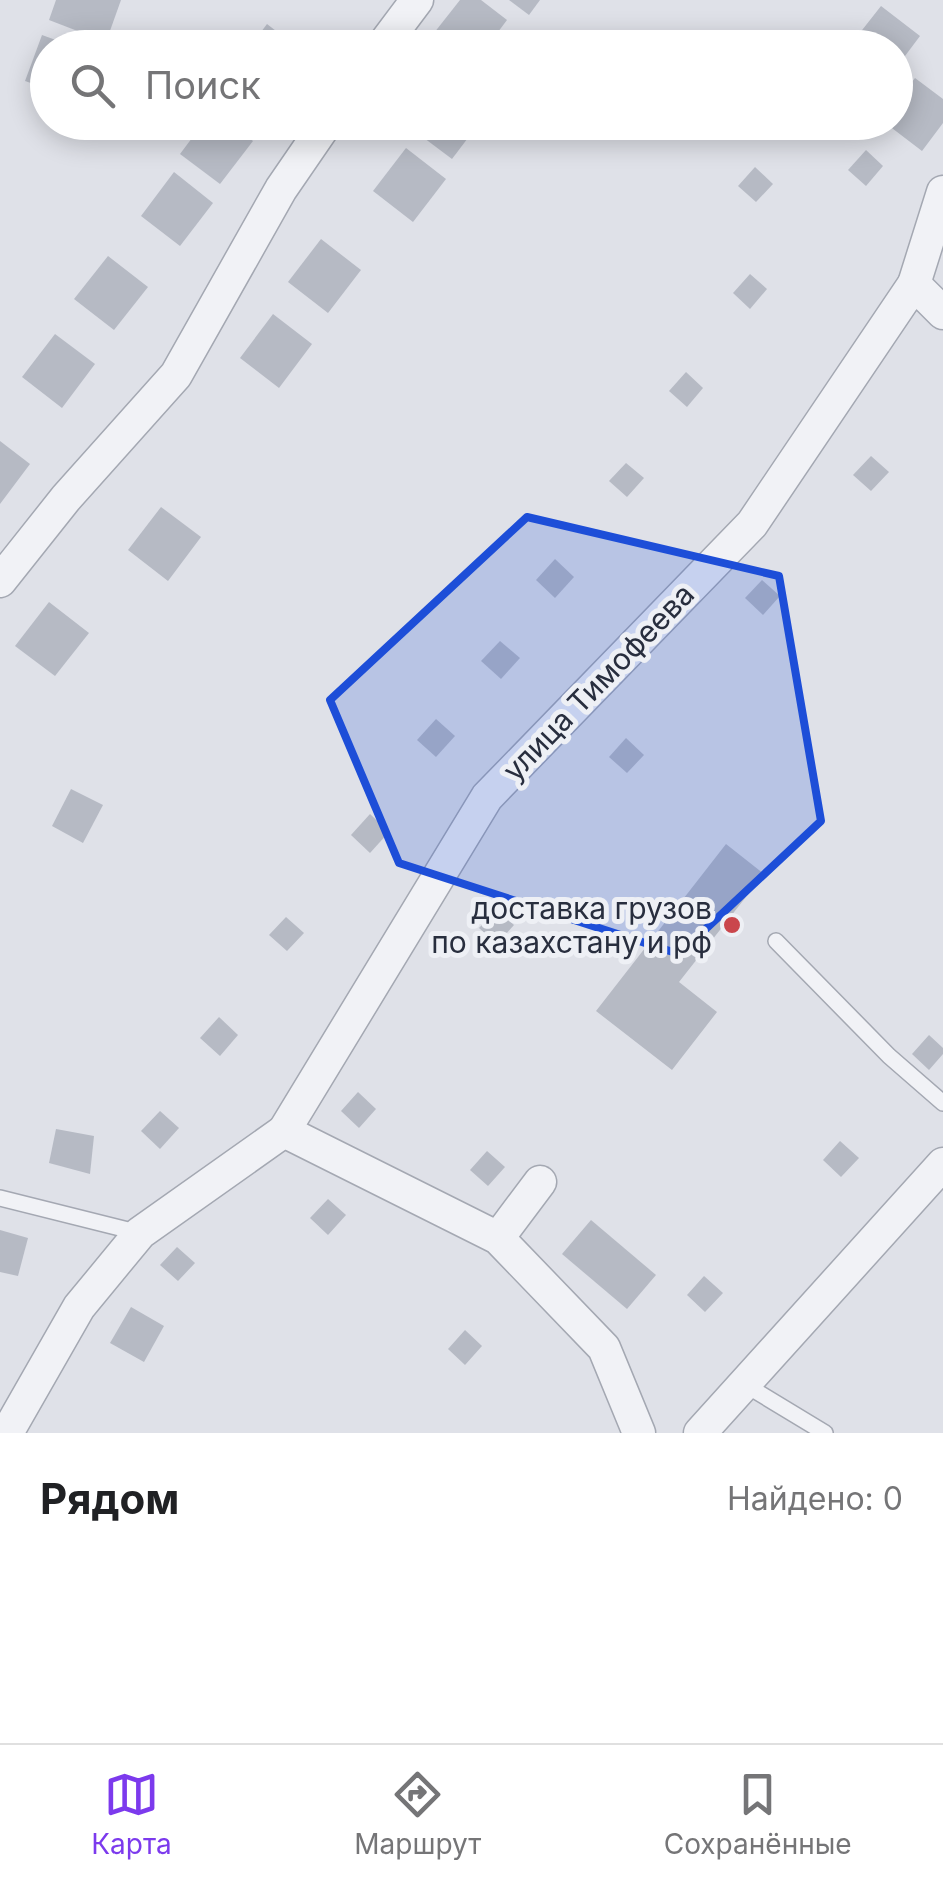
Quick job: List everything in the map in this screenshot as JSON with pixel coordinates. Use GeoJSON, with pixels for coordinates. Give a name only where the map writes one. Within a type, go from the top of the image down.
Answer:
{"type":"FeatureCollection","features":[{"type":"Feature","properties":{"kind":"street"},"geometry":{"type":"LineString","coordinates":[[395,30],[418,0]]}},
{"type":"Feature","properties":{"kind":"street"},"geometry":{"type":"LineString","coordinates":[[0,581],[66,498],[176,375],[280,189],[315,140]]}},
{"type":"Feature","properties":{"kind":"street","name":"улица Тимофеева"},"geometry":{"type":"LineString","coordinates":[[7,1433],[79,1307],[140,1233],[284,1132],[487,797],[752,524],[914,284],[943,192]]}},
{"type":"Feature","properties":{"kind":"street"},"geometry":{"type":"LineString","coordinates":[[914,284],[943,314]]}},
{"type":"Feature","properties":{"kind":"street"},"geometry":{"type":"LineString","coordinates":[[284,1132],[498,1238],[604,1348],[639,1433]]}},
{"type":"Feature","properties":{"kind":"street"},"geometry":{"type":"LineString","coordinates":[[700,1433],[943,1164]]}},
{"type":"Feature","properties":{"kind":"street"},"geometry":{"type":"LineString","coordinates":[[498,1238],[540,1182]]}},
{"type":"Feature","properties":{"kind":"lane"},"geometry":{"type":"LineString","coordinates":[[776,941],[889,1056],[943,1104]]}},
{"type":"Feature","properties":{"kind":"lane"},"geometry":{"type":"LineString","coordinates":[[0,1198],[140,1233]]}},
{"type":"Feature","properties":{"kind":"lane"},"geometry":{"type":"LineString","coordinates":[[744,1384],[825,1433]]}},
{"type":"Feature","properties":{"kind":"highlighted area"},"geometry":{"type":"Polygon","coordinates":[[[527,517],[779,576],[821,821],[679,954],[399,863],[330,700],[527,517]]]}},
{"type":"Feature","properties":{"kind":"building"},"geometry":{"type":"Polygon","coordinates":[[[56,0],[121,0],[110,30],[75,30],[49,20],[56,0]]]}},
{"type":"Feature","properties":{"kind":"building"},"geometry":{"type":"Polygon","coordinates":[[[460,0],[481,0],[507,20],[500,30],[436,30],[460,0]]]}},
{"type":"Feature","properties":{"kind":"building"},"geometry":{"type":"Polygon","coordinates":[[[509,0],[540,0],[529,15],[509,0]]]}},
{"type":"Feature","properties":{"kind":"building"},"geometry":{"type":"Polygon","coordinates":[[[881,6],[912,30],[862,30],[881,6]]]}},
{"type":"Feature","properties":{"kind":"building"},"geometry":{"type":"Polygon","coordinates":[[[915,78],[943,99],[943,123],[922,151],[908,140],[913,140],[915,78]]]}},
{"type":"Feature","properties":{"kind":"building"},"geometry":{"type":"Polygon","coordinates":[[[190,140],[253,141],[220,184],[180,154],[190,140]]]}},
{"type":"Feature","properties":{"kind":"building"},"geometry":{"type":"Polygon","coordinates":[[[427,140],[466,140],[452,159],[427,140]]]}},
{"type":"Feature","properties":{"kind":"building"},"geometry":{"type":"Polygon","coordinates":[[[406,148],[446,179],[413,222],[373,191],[406,148]]]}},
{"type":"Feature","properties":{"kind":"building"},"geometry":{"type":"Polygon","coordinates":[[[866,150],[883,166],[866,186],[848,170],[866,150]]]}},
{"type":"Feature","properties":{"kind":"building"},"geometry":{"type":"Polygon","coordinates":[[[755,167],[773,184],[756,202],[738,186],[755,167]]]}},
{"type":"Feature","properties":{"kind":"building"},"geometry":{"type":"Polygon","coordinates":[[[174,172],[213,203],[180,246],[141,216],[174,172]]]}},
{"type":"Feature","properties":{"kind":"building"},"geometry":{"type":"Polygon","coordinates":[[[321,239],[361,270],[328,313],[288,282],[321,239]]]}},
{"type":"Feature","properties":{"kind":"building"},"geometry":{"type":"Polygon","coordinates":[[[108,256],[148,287],[114,330],[74,299],[108,256]]]}},
{"type":"Feature","properties":{"kind":"building"},"geometry":{"type":"Polygon","coordinates":[[[750,274],[767,289],[750,309],[733,293],[750,274]]]}},
{"type":"Feature","properties":{"kind":"building"},"geometry":{"type":"Polygon","coordinates":[[[273,314],[312,344],[279,388],[240,358],[273,314]]]}},
{"type":"Feature","properties":{"kind":"building"},"geometry":{"type":"Polygon","coordinates":[[[55,334],[95,364],[62,408],[22,377],[55,334]]]}},
{"type":"Feature","properties":{"kind":"building"},"geometry":{"type":"Polygon","coordinates":[[[686,372],[703,388],[687,407],[669,391],[686,372]]]}},
{"type":"Feature","properties":{"kind":"building"},"geometry":{"type":"Polygon","coordinates":[[[0,441],[30,464],[0,504],[0,441]]]}},
{"type":"Feature","properties":{"kind":"building"},"geometry":{"type":"Polygon","coordinates":[[[871,456],[889,472],[871,491],[853,475],[871,456]]]}},
{"type":"Feature","properties":{"kind":"building"},"geometry":{"type":"Polygon","coordinates":[[[626,463],[644,478],[627,497],[609,481],[626,463]]]}},
{"type":"Feature","properties":{"kind":"building"},"geometry":{"type":"Polygon","coordinates":[[[161,507],[201,537],[168,581],[128,550],[161,507]]]}},
{"type":"Feature","properties":{"kind":"building"},"geometry":{"type":"Polygon","coordinates":[[[555,559],[574,577],[555,598],[536,580],[555,559]]]}},
{"type":"Feature","properties":{"kind":"building"},"geometry":{"type":"Polygon","coordinates":[[[762,580],[780,596],[763,615],[745,598],[762,580]]]}},
{"type":"Feature","properties":{"kind":"building"},"geometry":{"type":"Polygon","coordinates":[[[49,602],[89,633],[55,676],[15,646],[49,602]]]}},
{"type":"Feature","properties":{"kind":"building"},"geometry":{"type":"Polygon","coordinates":[[[500,641],[520,658],[501,679],[481,661],[500,641]]]}},
{"type":"Feature","properties":{"kind":"building"},"geometry":{"type":"Polygon","coordinates":[[[436,719],[455,736],[436,757],[417,740],[436,719]]]}},
{"type":"Feature","properties":{"kind":"building"},"geometry":{"type":"Polygon","coordinates":[[[626,738],[644,755],[627,773],[609,757],[626,738]]]}},
{"type":"Feature","properties":{"kind":"building"},"geometry":{"type":"Polygon","coordinates":[[[71,789],[103,805],[83,843],[52,826],[71,789]]]}},
{"type":"Feature","properties":{"kind":"building"},"geometry":{"type":"Polygon","coordinates":[[[370,814],[389,832],[370,853],[351,835],[370,814]]]}},
{"type":"Feature","properties":{"kind":"building"},"geometry":{"type":"Polygon","coordinates":[[[726,844],[764,874],[679,982],[717,1012],[672,1070],[596,1011],[726,844]]]}},
{"type":"Feature","properties":{"kind":"building"},"geometry":{"type":"Polygon","coordinates":[[[496,909],[514,925],[497,944],[479,928],[496,909]]]}},
{"type":"Feature","properties":{"kind":"building"},"geometry":{"type":"Polygon","coordinates":[[[286,917],[304,933],[287,951],[269,935],[286,917]]]}},
{"type":"Feature","properties":{"kind":"building"},"geometry":{"type":"Polygon","coordinates":[[[219,1017],[238,1035],[220,1056],[200,1038],[219,1017]]]}},
{"type":"Feature","properties":{"kind":"building"},"geometry":{"type":"Polygon","coordinates":[[[929,1035],[943,1048],[943,1054],[929,1070],[912,1054],[929,1035]]]}},
{"type":"Feature","properties":{"kind":"building"},"geometry":{"type":"Polygon","coordinates":[[[358,1092],[376,1109],[359,1128],[341,1111],[358,1092]]]}},
{"type":"Feature","properties":{"kind":"building"},"geometry":{"type":"Polygon","coordinates":[[[160,1111],[179,1128],[160,1149],[141,1131],[160,1111]]]}},
{"type":"Feature","properties":{"kind":"building"},"geometry":{"type":"Polygon","coordinates":[[[56,1129],[94,1136],[90,1174],[49,1163],[56,1129]]]}},
{"type":"Feature","properties":{"kind":"building"},"geometry":{"type":"Polygon","coordinates":[[[840,1141],[859,1158],[841,1177],[823,1160],[840,1141]]]}},
{"type":"Feature","properties":{"kind":"building"},"geometry":{"type":"Polygon","coordinates":[[[487,1151],[505,1167],[488,1186],[470,1170],[487,1151]]]}},
{"type":"Feature","properties":{"kind":"building"},"geometry":{"type":"Polygon","coordinates":[[[328,1199],[346,1215],[328,1235],[310,1218],[328,1199]]]}},
{"type":"Feature","properties":{"kind":"building"},"geometry":{"type":"Polygon","coordinates":[[[591,1220],[656,1275],[627,1309],[562,1254],[591,1220]]]}},
{"type":"Feature","properties":{"kind":"building"},"geometry":{"type":"Polygon","coordinates":[[[0,1230],[28,1238],[18,1276],[0,1272],[0,1230]]]}},
{"type":"Feature","properties":{"kind":"building"},"geometry":{"type":"Polygon","coordinates":[[[177,1247],[195,1263],[178,1281],[160,1265],[177,1247]]]}},
{"type":"Feature","properties":{"kind":"building"},"geometry":{"type":"Polygon","coordinates":[[[704,1276],[723,1293],[705,1312],[687,1295],[704,1276]]]}},
{"type":"Feature","properties":{"kind":"building"},"geometry":{"type":"Polygon","coordinates":[[[131,1307],[164,1326],[144,1362],[110,1343],[131,1307]]]}},
{"type":"Feature","properties":{"kind":"building"},"geometry":{"type":"Polygon","coordinates":[[[465,1330],[482,1346],[465,1365],[448,1349],[465,1330]]]}},
{"type":"Feature","properties":{"kind":"place","name":"доставка грузов по казахстану и рф"},"geometry":{"type":"Point","coordinates":[732,925]}}]}
